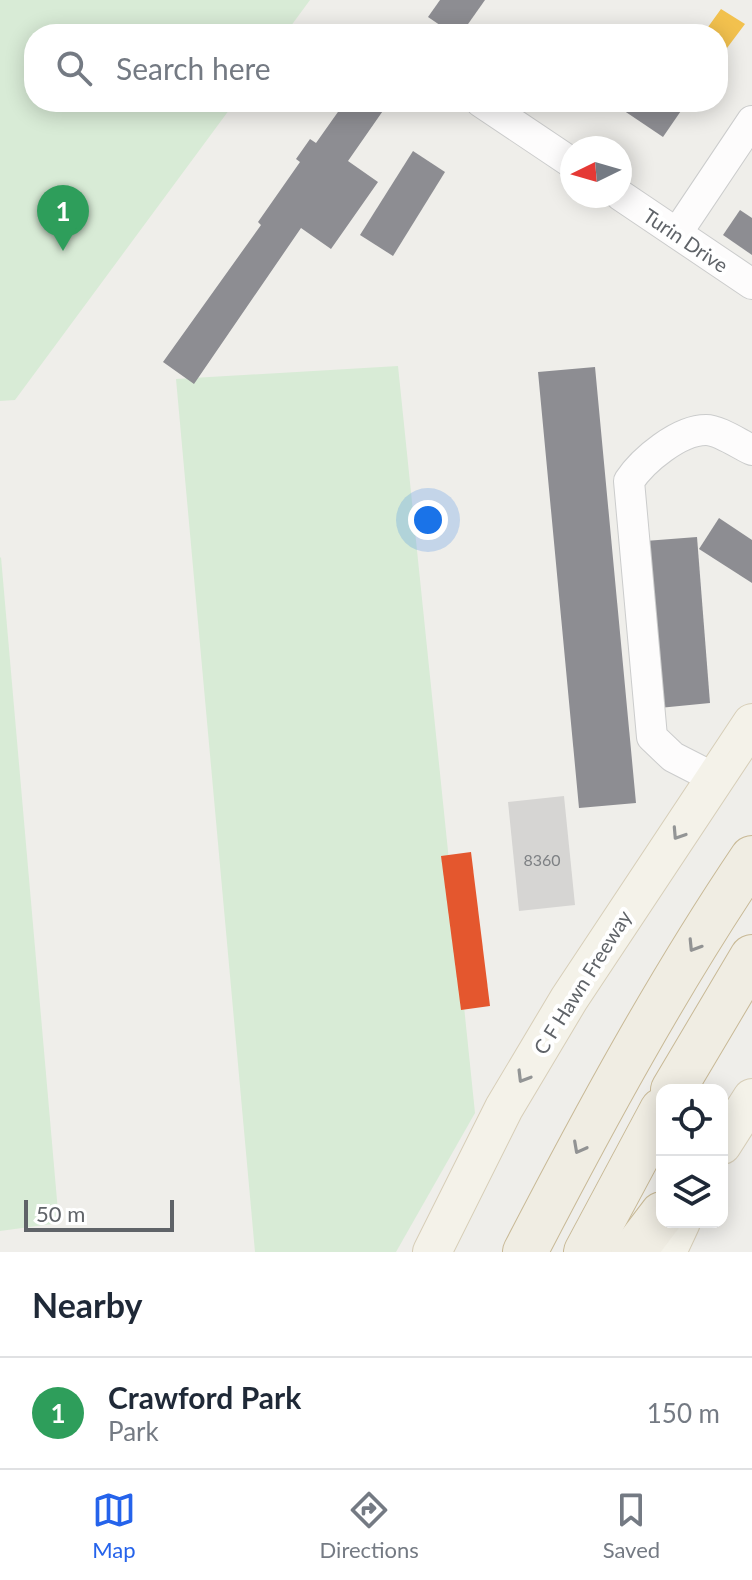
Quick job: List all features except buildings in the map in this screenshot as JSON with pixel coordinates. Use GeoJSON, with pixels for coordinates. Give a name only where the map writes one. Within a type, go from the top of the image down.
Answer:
{"type":"FeatureCollection","features":[{"type":"Feature","properties":{"kind":"highway"},"geometry":{"type":"LineString","coordinates":[[723,901],[752,823]]}},
{"type":"Feature","properties":{"kind":"highway"},"geometry":{"type":"LineString","coordinates":[[525,1252],[614,1081],[752,858]]}},
{"type":"Feature","properties":{"kind":"highway"},"geometry":{"type":"LineString","coordinates":[[677,1084],[752,957]]}},
{"type":"Feature","properties":{"kind":"highway"},"geometry":{"type":"LineString","coordinates":[[586,1252],[656,1121]]}},
{"type":"Feature","properties":{"kind":"highway"},"geometry":{"type":"LineString","coordinates":[[633,1252],[656,1222]]}},
{"type":"Feature","properties":{"kind":"main road","name":"C F Hawn Freeway"},"geometry":{"type":"LineString","coordinates":[[432,1252],[504,1108],[569,999],[752,723]]}},
{"type":"Feature","properties":{"kind":"main road"},"geometry":{"type":"LineString","coordinates":[[728,1136],[752,1098]]}},
{"type":"Feature","properties":{"kind":"main road"},"geometry":{"type":"LineString","coordinates":[[667,1252],[678,1228]]}},
{"type":"Feature","properties":{"kind":"street"},"geometry":{"type":"LineString","coordinates":[[496,112],[560,155]]}},
{"type":"Feature","properties":{"kind":"street"},"geometry":{"type":"LineString","coordinates":[[677,233],[752,121]]}},
{"type":"Feature","properties":{"kind":"street","name":"Turin Drive"},"geometry":{"type":"LineString","coordinates":[[632,203],[752,284]]}},
{"type":"Feature","properties":{"kind":"street"},"geometry":{"type":"LineString","coordinates":[[714,778],[661,748],[652,737],[629,481],[638,468],[683,436],[707,430],[752,450]]}},
{"type":"Feature","properties":{"kind":"green space"},"geometry":{"type":"Polygon","coordinates":[[[0,0],[310,0],[292,24],[24,24],[24,112],[228,112],[15,400],[0,401],[0,0]]]}},
{"type":"Feature","properties":{"kind":"green space"},"geometry":{"type":"Polygon","coordinates":[[[398,366],[475,1113],[396,1252],[255,1252],[176,379],[398,366]]]}},
{"type":"Feature","properties":{"kind":"green space"},"geometry":{"type":"Polygon","coordinates":[[[0,558],[59,1223],[0,1231],[0,558]]]}},
{"type":"Feature","properties":{"kind":"place","name":"Crawford Park"},"geometry":{"type":"Point","coordinates":[63,251]}}]}
